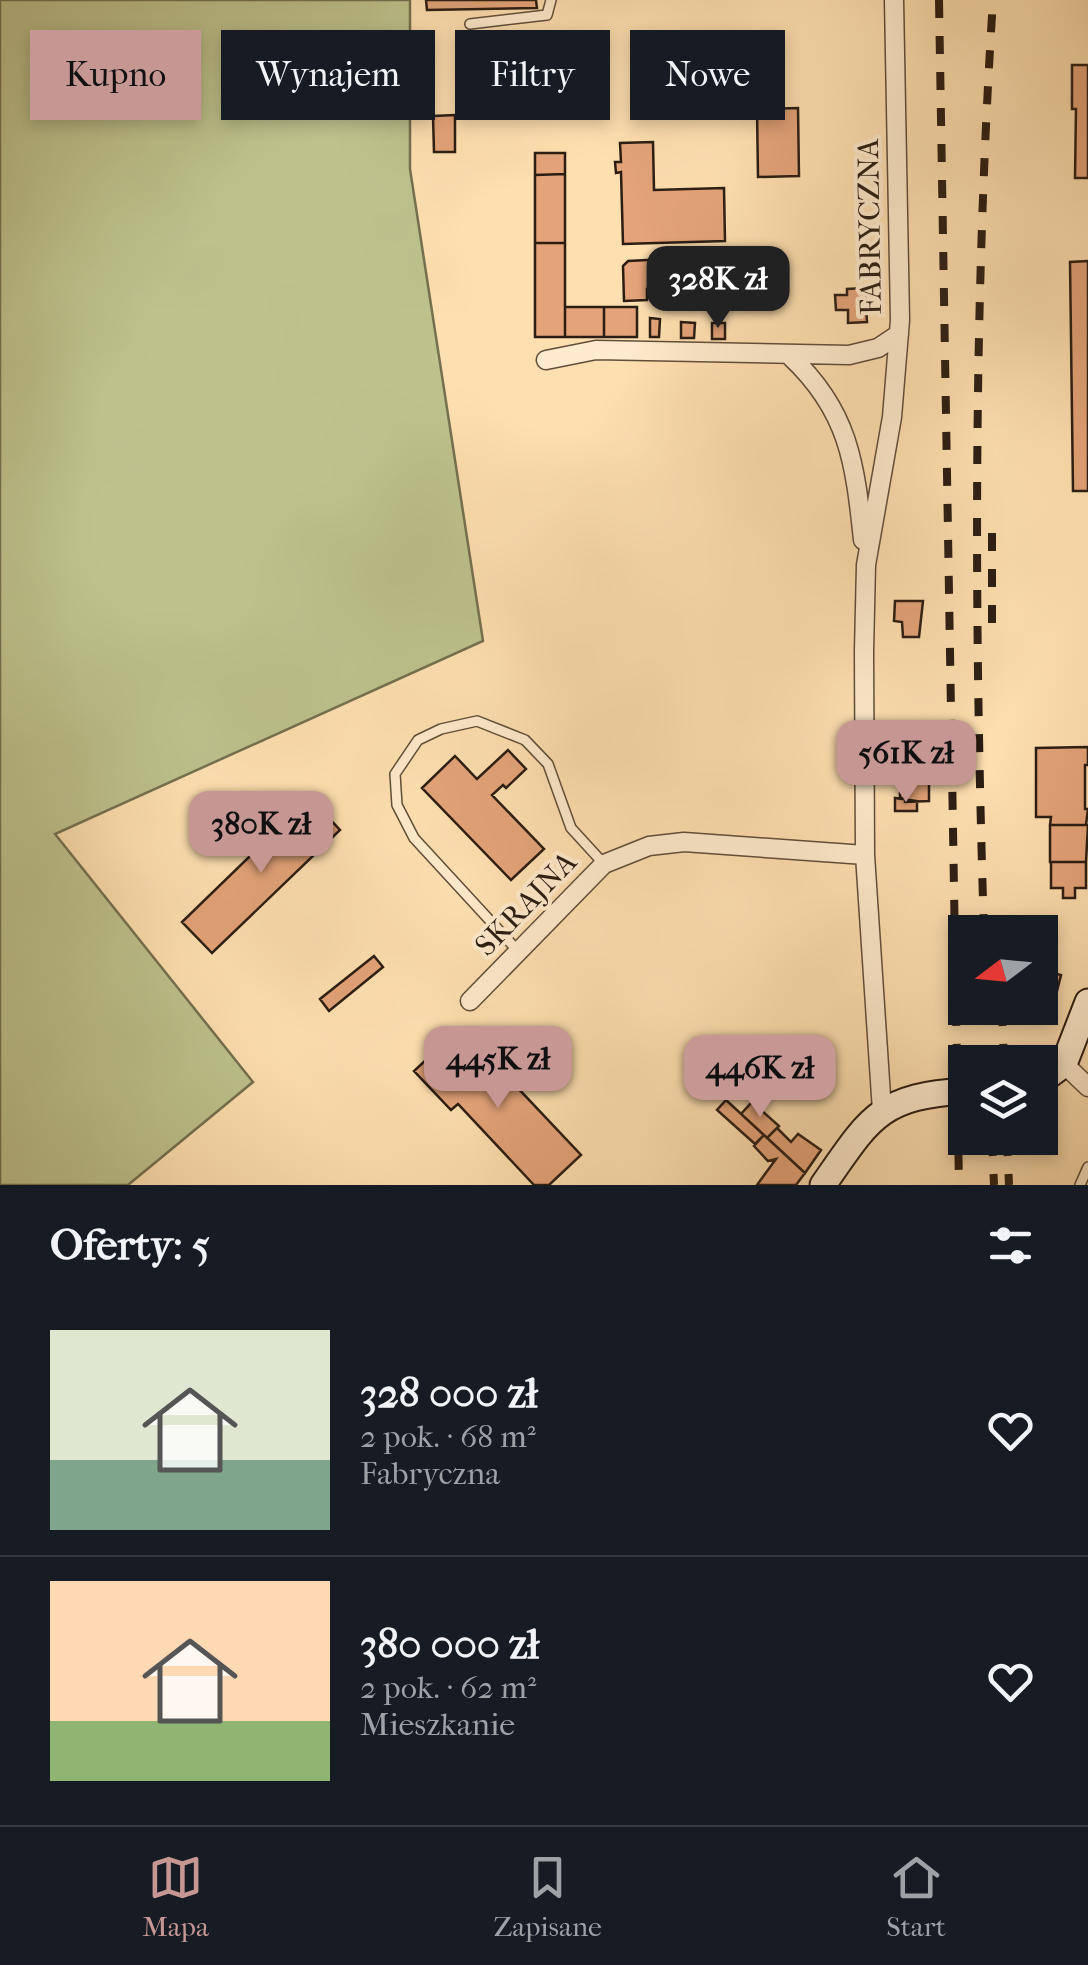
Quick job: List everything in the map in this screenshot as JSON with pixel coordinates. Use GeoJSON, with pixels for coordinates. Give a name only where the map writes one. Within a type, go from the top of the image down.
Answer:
{"type":"FeatureCollection","features":[{"type":"Feature","properties":{"kind":"street","name":"FABRYCZNA"},"geometry":{"type":"LineString","coordinates":[[866,565],[892,417],[899,334],[894,0]]}},
{"type":"Feature","properties":{"kind":"street","name":"FABRYCZNA"},"geometry":{"type":"LineString","coordinates":[[546,360],[596,350],[790,356],[865,352],[899,334]]}},
{"type":"Feature","properties":{"kind":"street","name":"FABRYCZNA"},"geometry":{"type":"LineString","coordinates":[[790,356],[815,379],[844,429],[858,495],[866,565],[865,855],[882,1112]]}},
{"type":"Feature","properties":{"kind":"street","name":"SKRAJNA"},"geometry":{"type":"LineString","coordinates":[[470,1001],[604,864],[649,846],[684,842],[865,855]]}},
{"type":"Feature","properties":{"kind":"street"},"geometry":{"type":"LineString","coordinates":[[1058,1068],[1064,1064],[1088,1002]]}},
{"type":"Feature","properties":{"kind":"street"},"geometry":{"type":"LineString","coordinates":[[1064,1064],[1088,1087]]}},
{"type":"Feature","properties":{"kind":"street"},"geometry":{"type":"LineString","coordinates":[[822,1185],[882,1112],[913,1096],[948,1093]]}},
{"type":"Feature","properties":{"kind":"lane"},"geometry":{"type":"LineString","coordinates":[[470,24],[547,15],[551,0]]}},
{"type":"Feature","properties":{"kind":"lane"},"geometry":{"type":"LineString","coordinates":[[518,951],[414,838],[397,805],[396,774],[418,740],[441,729],[477,721],[524,740],[548,764],[571,828],[604,864]]}},
{"type":"Feature","properties":{"kind":"lane"},"geometry":{"type":"LineString","coordinates":[[1080,1185],[1088,1167]]}},
{"type":"Feature","properties":{"kind":"green space"},"geometry":{"type":"Polygon","coordinates":[[[0,0],[410,0],[410,30],[221,30],[221,120],[410,120],[410,169],[483,641],[55,834],[253,1082],[128,1185],[0,1185],[0,0]]]}},
{"type":"Feature","properties":{"kind":"building"},"geometry":{"type":"Polygon","coordinates":[[[426,0],[536,0],[537,8],[427,10],[426,0]]]}},
{"type":"Feature","properties":{"kind":"building"},"geometry":{"type":"Polygon","coordinates":[[[1072,65],[1088,65],[1088,178],[1075,178],[1072,65]]]}},
{"type":"Feature","properties":{"kind":"building"},"geometry":{"type":"Polygon","coordinates":[[[785,108],[798,108],[799,176],[758,177],[757,120],[785,120],[785,108]]]}},
{"type":"Feature","properties":{"kind":"building"},"geometry":{"type":"Polygon","coordinates":[[[455,115],[455,152],[434,152],[435,116],[455,115]]]}},
{"type":"Feature","properties":{"kind":"building"},"geometry":{"type":"Polygon","coordinates":[[[653,142],[654,190],[724,188],[725,241],[623,244],[621,172],[616,173],[615,162],[621,162],[620,143],[653,142]]]}},
{"type":"Feature","properties":{"kind":"building"},"geometry":{"type":"Polygon","coordinates":[[[535,153],[565,153],[565,174],[535,175],[535,153]]]}},
{"type":"Feature","properties":{"kind":"building"},"geometry":{"type":"Polygon","coordinates":[[[565,174],[565,243],[535,243],[535,175],[565,174]]]}},
{"type":"Feature","properties":{"kind":"building"},"geometry":{"type":"Polygon","coordinates":[[[535,243],[565,243],[565,337],[535,337],[535,243]]]}},
{"type":"Feature","properties":{"kind":"building"},"geometry":{"type":"Polygon","coordinates":[[[726,256],[726,279],[676,280],[676,290],[647,289],[647,300],[624,301],[623,266],[628,261],[726,256]]]}},
{"type":"Feature","properties":{"kind":"building"},"geometry":{"type":"Polygon","coordinates":[[[1088,261],[1088,491],[1073,491],[1070,262],[1088,261]]]}},
{"type":"Feature","properties":{"kind":"building"},"geometry":{"type":"Polygon","coordinates":[[[865,288],[867,322],[848,323],[848,310],[836,310],[835,295],[847,295],[847,289],[865,288]]]}},
{"type":"Feature","properties":{"kind":"building"},"geometry":{"type":"Polygon","coordinates":[[[565,307],[604,307],[604,337],[565,337],[565,307]]]}},
{"type":"Feature","properties":{"kind":"building"},"geometry":{"type":"Polygon","coordinates":[[[604,307],[637,307],[637,337],[604,337],[604,307]]]}},
{"type":"Feature","properties":{"kind":"building"},"geometry":{"type":"Polygon","coordinates":[[[650,318],[660,319],[659,337],[650,337],[650,318]]]}},
{"type":"Feature","properties":{"kind":"building"},"geometry":{"type":"Polygon","coordinates":[[[681,322],[695,323],[694,338],[681,338],[681,322]]]}},
{"type":"Feature","properties":{"kind":"building"},"geometry":{"type":"Polygon","coordinates":[[[712,323],[725,323],[725,339],[712,339],[712,323]]]}},
{"type":"Feature","properties":{"kind":"building"},"geometry":{"type":"Polygon","coordinates":[[[895,601],[923,601],[919,637],[903,637],[902,622],[894,621],[895,601]]]}},
{"type":"Feature","properties":{"kind":"building"},"geometry":{"type":"Polygon","coordinates":[[[1088,747],[1086,825],[1050,825],[1051,817],[1036,817],[1036,748],[1088,747]]]}},
{"type":"Feature","properties":{"kind":"building"},"geometry":{"type":"Polygon","coordinates":[[[508,750],[526,769],[492,795],[544,849],[511,880],[422,788],[455,756],[477,779],[508,750]]]}},
{"type":"Feature","properties":{"kind":"building"},"geometry":{"type":"Polygon","coordinates":[[[912,767],[929,767],[929,801],[905,802],[905,798],[900,798],[900,793],[905,793],[904,783],[912,783],[912,767]]]}},
{"type":"Feature","properties":{"kind":"building"},"geometry":{"type":"Polygon","coordinates":[[[310,798],[340,830],[212,953],[182,922],[310,798]]]}},
{"type":"Feature","properties":{"kind":"building"},"geometry":{"type":"Polygon","coordinates":[[[895,798],[917,801],[917,811],[895,811],[895,798]]]}},
{"type":"Feature","properties":{"kind":"building"},"geometry":{"type":"Polygon","coordinates":[[[1050,825],[1088,825],[1086,862],[1050,862],[1050,825]]]}},
{"type":"Feature","properties":{"kind":"building"},"geometry":{"type":"Polygon","coordinates":[[[1051,862],[1086,862],[1086,888],[1075,888],[1075,898],[1063,898],[1063,888],[1051,888],[1051,862]]]}},
{"type":"Feature","properties":{"kind":"building"},"geometry":{"type":"Polygon","coordinates":[[[374,956],[383,967],[329,1011],[320,999],[374,956]]]}},
{"type":"Feature","properties":{"kind":"building"},"geometry":{"type":"Polygon","coordinates":[[[455,1033],[492,1073],[498,1067],[581,1155],[549,1185],[534,1185],[458,1104],[451,1110],[414,1071],[455,1033]]]}},
{"type":"Feature","properties":{"kind":"building"},"geometry":{"type":"Polygon","coordinates":[[[726,1100],[764,1135],[755,1144],[717,1110],[726,1100]]]}},
{"type":"Feature","properties":{"kind":"building"},"geometry":{"type":"Polygon","coordinates":[[[752,1102],[779,1126],[767,1138],[741,1114],[752,1102]]]}},
{"type":"Feature","properties":{"kind":"building"},"geometry":{"type":"Polygon","coordinates":[[[777,1128],[791,1142],[798,1134],[821,1150],[805,1173],[767,1138],[777,1128]]]}},
{"type":"Feature","properties":{"kind":"building"},"geometry":{"type":"Polygon","coordinates":[[[764,1135],[805,1173],[796,1185],[757,1185],[776,1159],[768,1161],[754,1146],[764,1135]]]}},
{"type":"Feature","properties":{"kind":"railway"},"geometry":{"type":"LineString","coordinates":[[939,0],[959,1185]]}},
{"type":"Feature","properties":{"kind":"railway"},"geometry":{"type":"LineString","coordinates":[[984,915],[977,466],[986,116],[993,0]]}},
{"type":"Feature","properties":{"kind":"railway"},"geometry":{"type":"LineString","coordinates":[[992,533],[992,633]]}},
{"type":"Feature","properties":{"kind":"railway"},"geometry":{"type":"LineString","coordinates":[[1003,1025],[1003,1045]]}},
{"type":"Feature","properties":{"kind":"railway"},"geometry":{"type":"LineString","coordinates":[[993,1155],[994,1185]]}},
{"type":"Feature","properties":{"kind":"railway"},"geometry":{"type":"LineString","coordinates":[[1008,1155],[1009,1185]]}}]}
